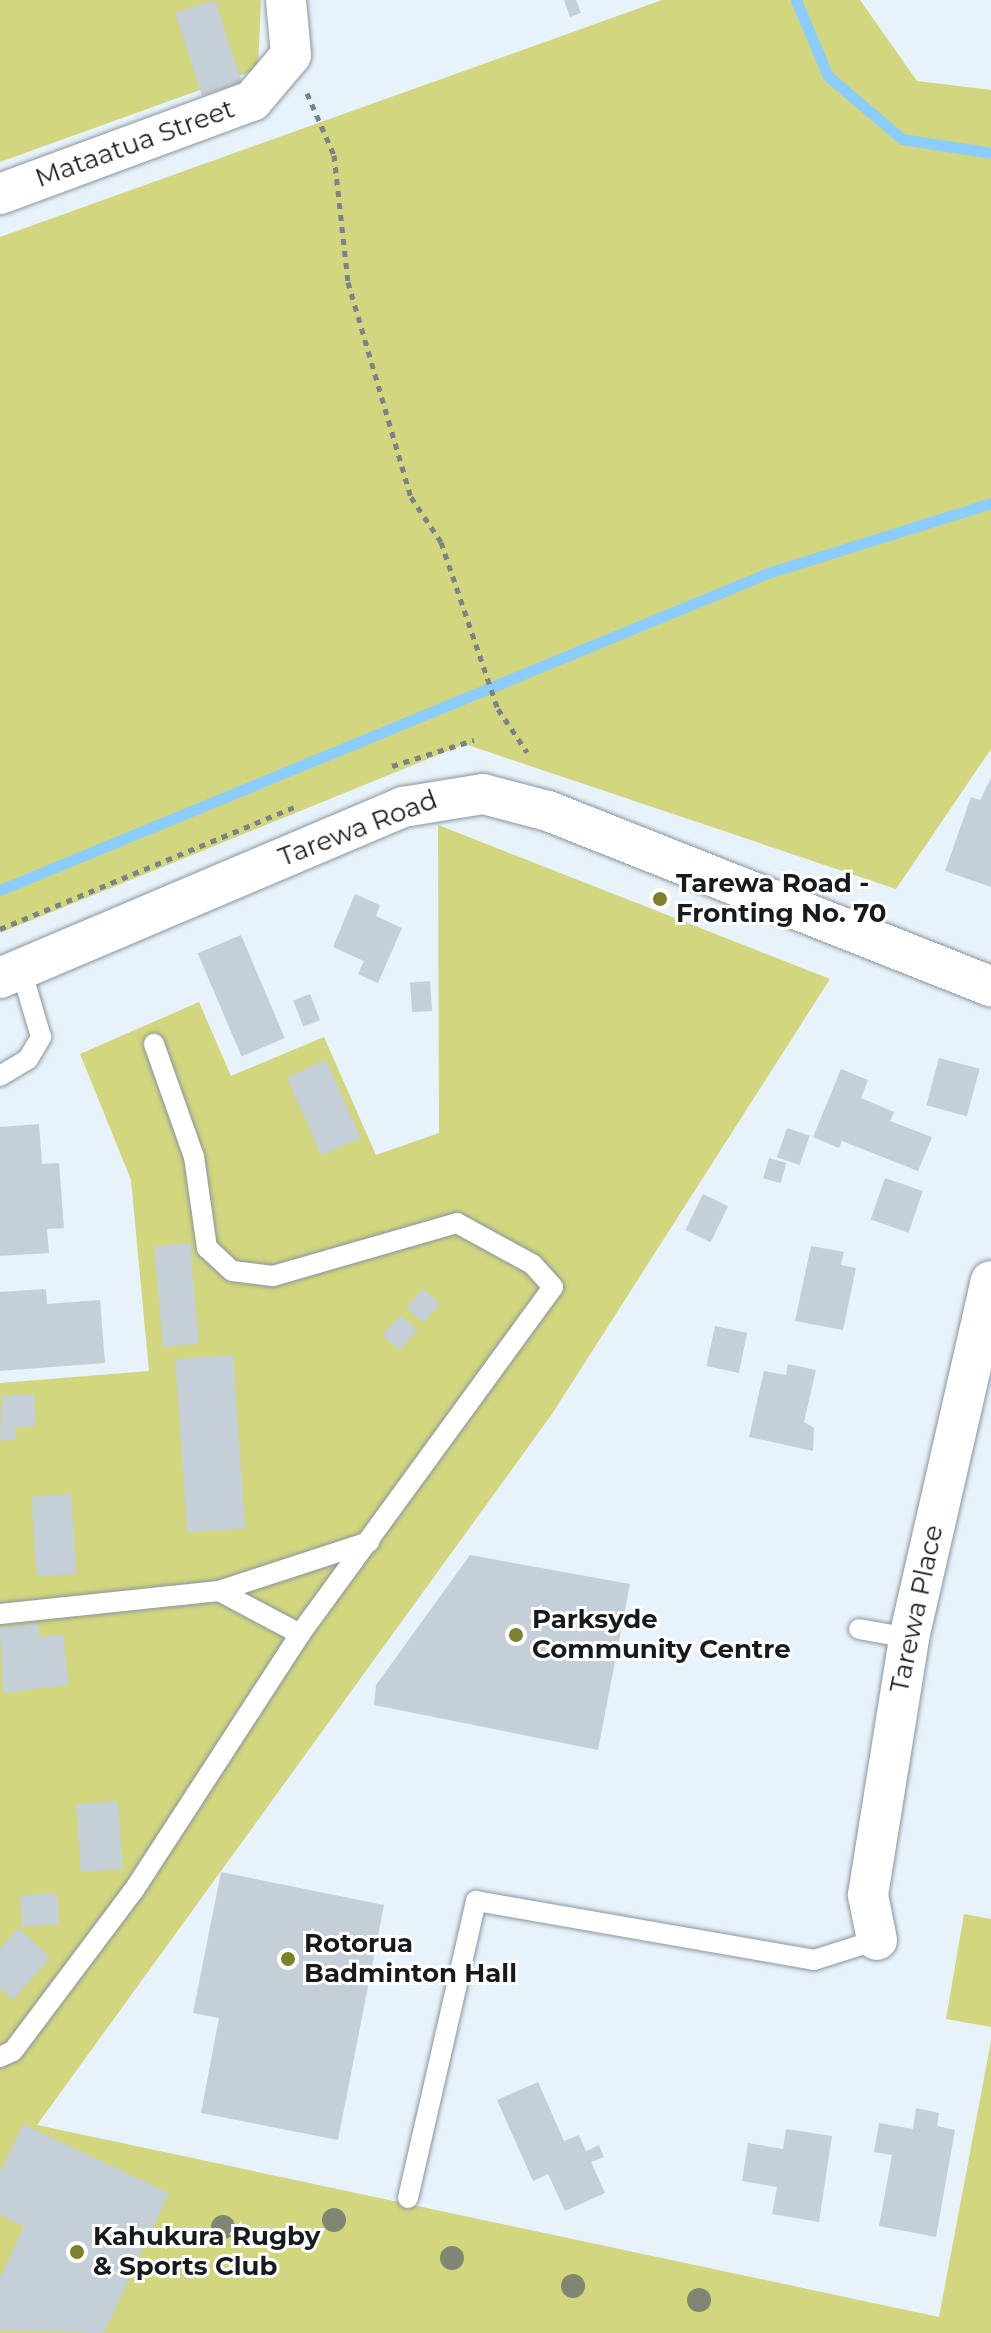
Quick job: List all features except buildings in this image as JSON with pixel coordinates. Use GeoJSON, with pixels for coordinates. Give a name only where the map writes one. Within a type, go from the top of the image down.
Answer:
{"type":"FeatureCollection","features":[{"type":"Feature","properties":{"kind":"street"},"geometry":{"type":"LineString","coordinates":[[286,0],[291,55]]}},
{"type":"Feature","properties":{"kind":"street","name":"Mataatua Street"},"geometry":{"type":"LineString","coordinates":[[0,194],[252,101],[291,55]]}},
{"type":"Feature","properties":{"kind":"street","name":"Tarewa Road"},"geometry":{"type":"LineString","coordinates":[[10,974],[403,807],[483,794],[548,811],[991,986]]}},
{"type":"Feature","properties":{"kind":"street","name":"Tarewa Place"},"geometry":{"type":"LineString","coordinates":[[877,1940],[869,1880],[909,1638],[991,1281]]}},
{"type":"Feature","properties":{"kind":"lane"},"geometry":{"type":"LineString","coordinates":[[0,1076],[28,1059],[41,1037],[10,974]]}},
{"type":"Feature","properties":{"kind":"lane"},"geometry":{"type":"LineString","coordinates":[[0,2057],[13,2051],[134,1890],[300,1634],[553,1287],[532,1264],[457,1223],[273,1276],[232,1271],[207,1248],[194,1157],[154,1044]]}},
{"type":"Feature","properties":{"kind":"lane"},"geometry":{"type":"LineString","coordinates":[[0,1614],[219,1591],[369,1542]]}},
{"type":"Feature","properties":{"kind":"lane"},"geometry":{"type":"LineString","coordinates":[[219,1591],[300,1634]]}},
{"type":"Feature","properties":{"kind":"lane"},"geometry":{"type":"LineString","coordinates":[[859,1629],[909,1638]]}},
{"type":"Feature","properties":{"kind":"lane"},"geometry":{"type":"LineString","coordinates":[[408,2198],[476,1901],[814,1960],[877,1940]]}},
{"type":"Feature","properties":{"kind":"path"},"geometry":{"type":"LineString","coordinates":[[291,55],[334,155],[348,282],[378,397],[411,497],[441,542],[492,694],[527,752]]}},
{"type":"Feature","properties":{"kind":"path"},"geometry":{"type":"LineString","coordinates":[[380,771],[474,740]]}},
{"type":"Feature","properties":{"kind":"path"},"geometry":{"type":"LineString","coordinates":[[0,929],[307,802]]}},
{"type":"Feature","properties":{"kind":"green space"},"geometry":{"type":"Polygon","coordinates":[[[0,0],[261,0],[258,69],[0,162],[0,0]]]}},
{"type":"Feature","properties":{"kind":"green space"},"geometry":{"type":"Polygon","coordinates":[[[662,0],[860,0],[917,81],[991,90],[991,749],[896,889],[465,744],[0,933],[0,237],[662,0]]]}},
{"type":"Feature","properties":{"kind":"green space"},"geometry":{"type":"Polygon","coordinates":[[[438,825],[830,979],[552,1414],[37,2125],[939,2317],[991,2041],[991,2333],[0,2333],[0,1383],[149,1371],[131,1180],[80,1054],[199,1002],[231,1076],[324,1037],[376,1155],[439,1133],[438,825]]]}},
{"type":"Feature","properties":{"kind":"green space"},"geometry":{"type":"Polygon","coordinates":[[[964,1914],[991,1919],[991,2027],[946,2019],[964,1914]]]}},
{"type":"Feature","properties":{"kind":"waterway"},"geometry":{"type":"LineString","coordinates":[[796,0],[828,76],[902,139],[991,153]]}},
{"type":"Feature","properties":{"kind":"waterway"},"geometry":{"type":"LineString","coordinates":[[0,890],[768,573],[991,503]]}},
{"type":"Feature","properties":{"kind":"place","name":"Tarewa Road - Fronting No. 70"},"geometry":{"type":"Point","coordinates":[660,899]}},
{"type":"Feature","properties":{"kind":"place","name":"Parksyde Community Centre"},"geometry":{"type":"Point","coordinates":[516,1635]}},
{"type":"Feature","properties":{"kind":"place","name":"Rotorua Badminton Hall"},"geometry":{"type":"Point","coordinates":[288,1959]}},
{"type":"Feature","properties":{"kind":"place","name":"Kahukura Rugby & Sports Club"},"geometry":{"type":"Point","coordinates":[77,2252]}}]}
